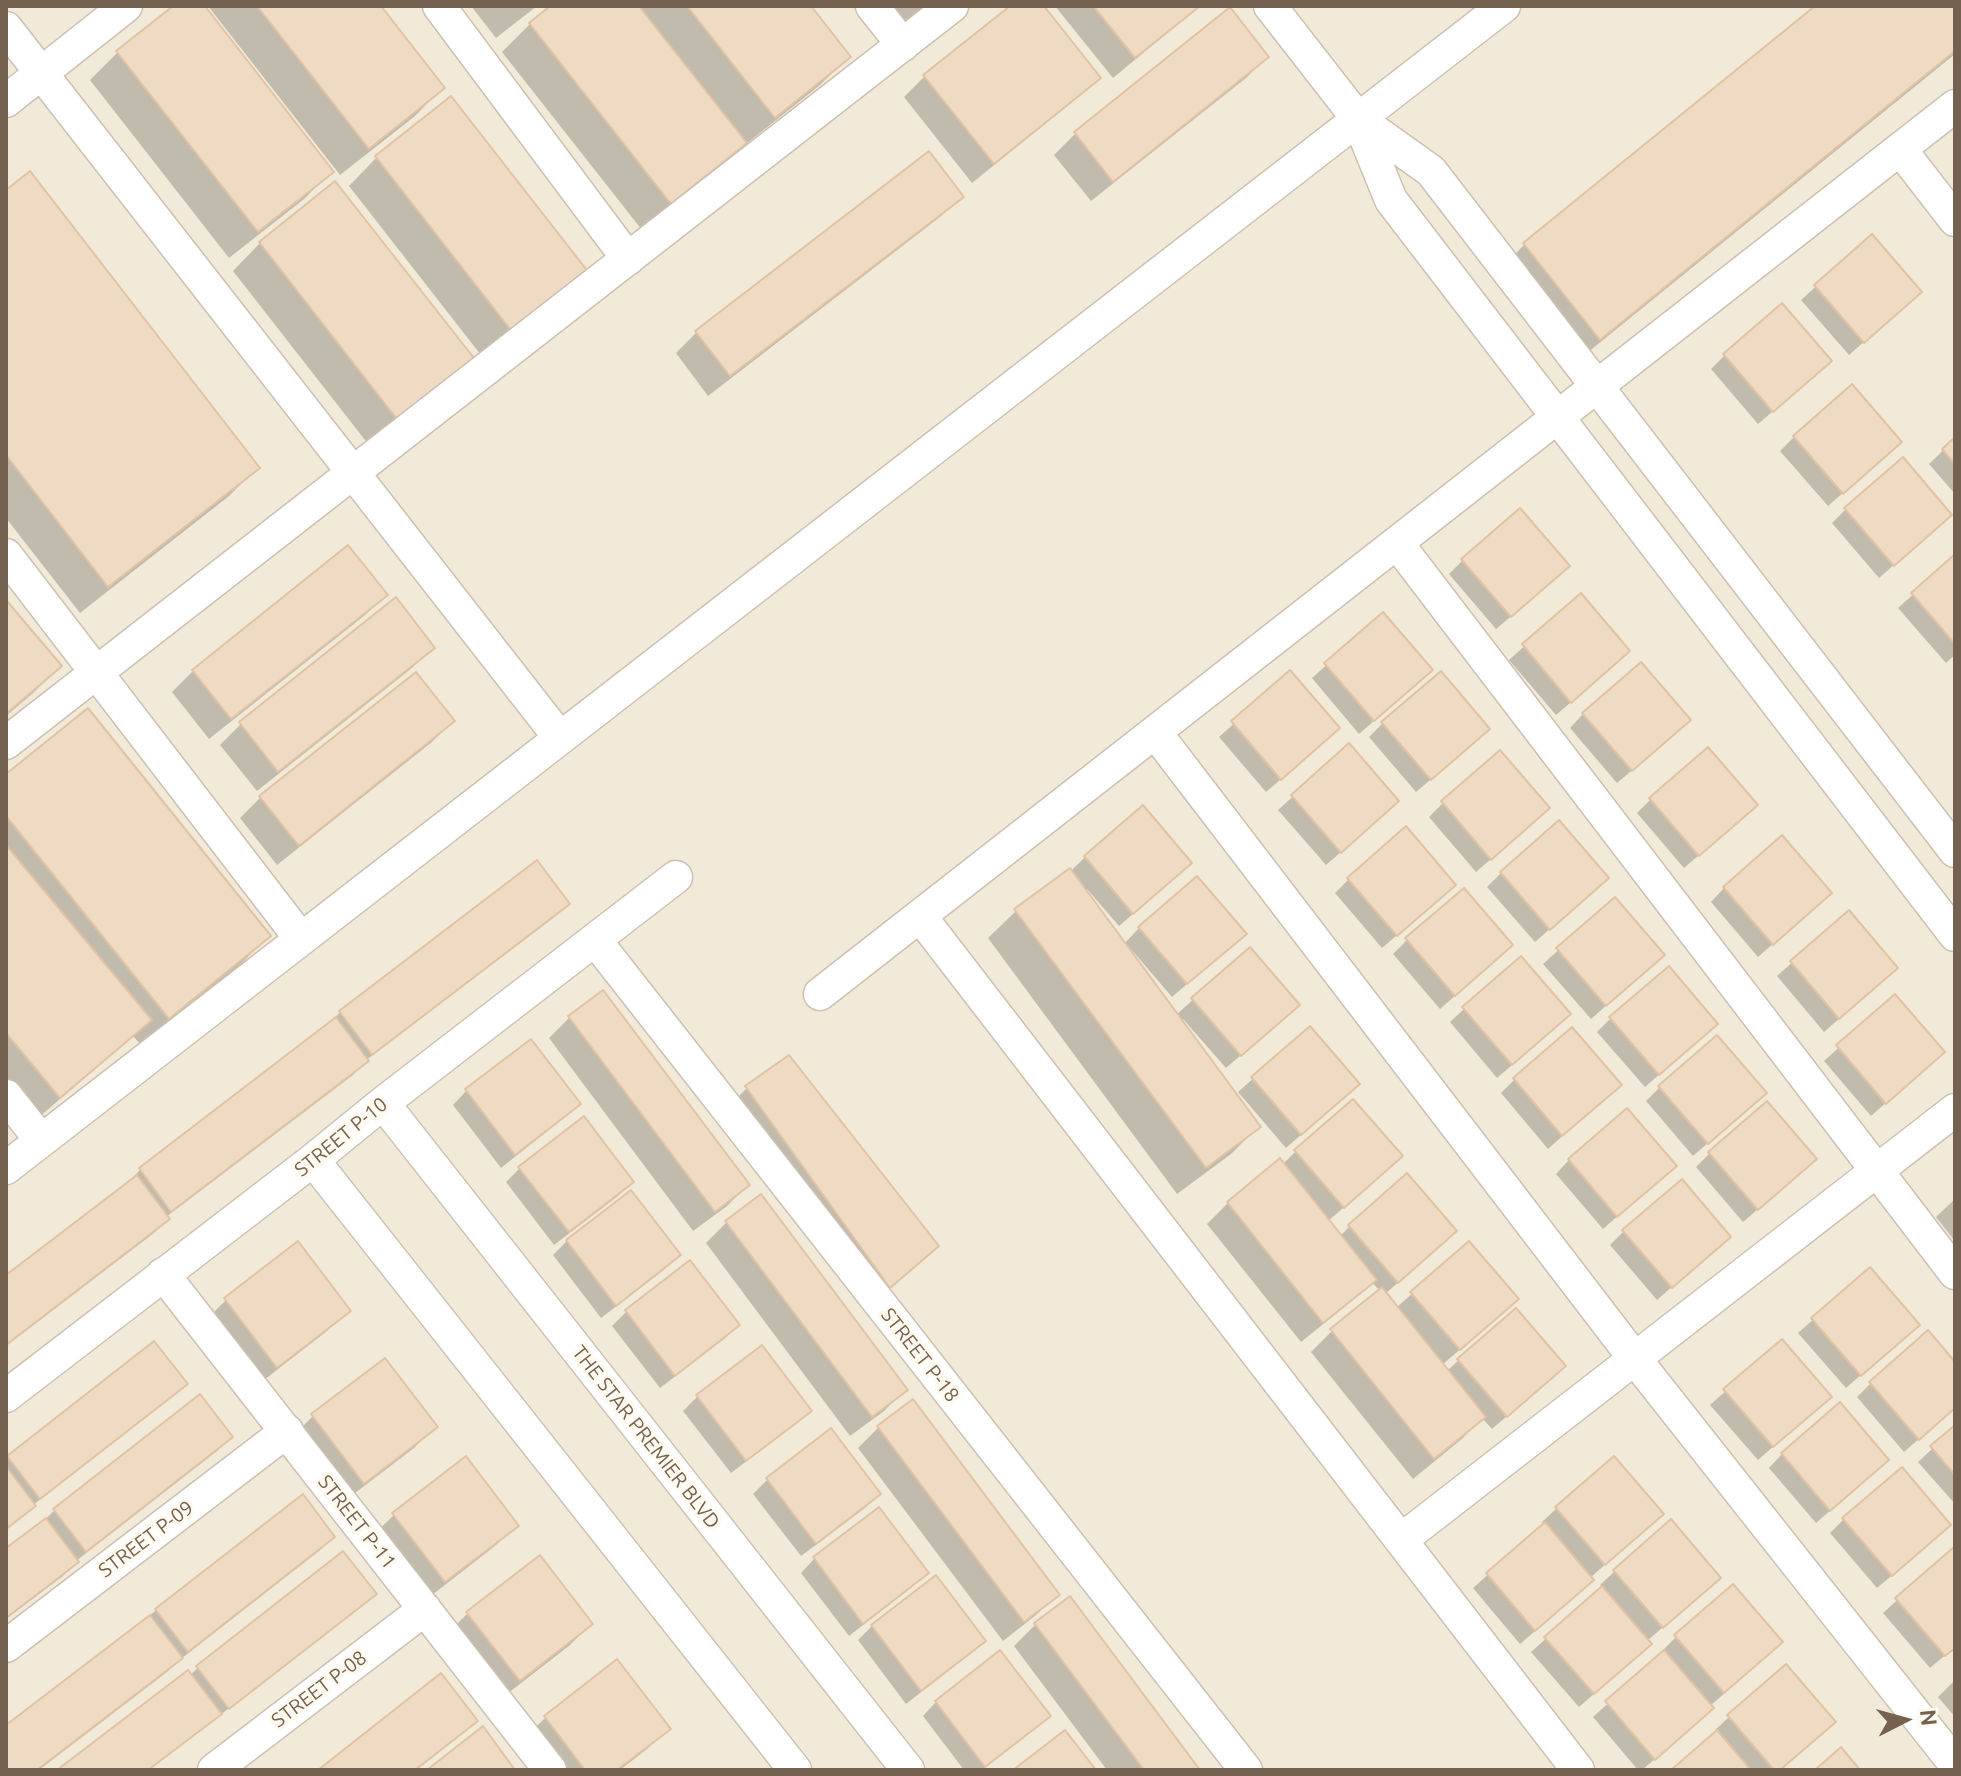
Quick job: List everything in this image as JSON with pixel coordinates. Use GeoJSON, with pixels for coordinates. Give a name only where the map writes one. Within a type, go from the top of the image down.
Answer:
{"type":"FeatureCollection","features":[{"type":"Feature","properties":{"kind":"street"},"geometry":{"type":"LineString","coordinates":[[6,101],[126,6]]}},
{"type":"Feature","properties":{"kind":"street"},"geometry":{"type":"LineString","coordinates":[[439,6],[628,259]]}},
{"type":"Feature","properties":{"kind":"street"},"geometry":{"type":"LineString","coordinates":[[872,6],[903,45]]}},
{"type":"Feature","properties":{"kind":"street"},"geometry":{"type":"LineString","coordinates":[[6,743],[952,6]]}},
{"type":"Feature","properties":{"kind":"street"},"geometry":{"type":"LineString","coordinates":[[1270,6],[1358,119],[1391,200],[1955,935]]}},
{"type":"Feature","properties":{"kind":"street"},"geometry":{"type":"LineString","coordinates":[[6,1168],[1504,6]]}},
{"type":"Feature","properties":{"kind":"street"},"geometry":{"type":"LineString","coordinates":[[6,28],[560,738]]}},
{"type":"Feature","properties":{"kind":"street"},"geometry":{"type":"LineString","coordinates":[[820,994],[1955,106]]}},
{"type":"Feature","properties":{"kind":"street"},"geometry":{"type":"LineString","coordinates":[[1358,119],[1431,171],[1955,851]]}},
{"type":"Feature","properties":{"kind":"street"},"geometry":{"type":"LineString","coordinates":[[1900,149],[1955,220]]}},
{"type":"Feature","properties":{"kind":"street"},"geometry":{"type":"LineString","coordinates":[[1397,543],[1955,1273]]}},
{"type":"Feature","properties":{"kind":"street"},"geometry":{"type":"LineString","coordinates":[[6,555],[301,939]]}},
{"type":"Feature","properties":{"kind":"street"},"geometry":{"type":"LineString","coordinates":[[1155,732],[1635,1359],[1955,1764]]}},
{"type":"Feature","properties":{"kind":"street","name":"STREET P-10"},"geometry":{"type":"LineString","coordinates":[[6,1396],[676,877]]}},
{"type":"Feature","properties":{"kind":"street"},"geometry":{"type":"LineString","coordinates":[[920,916],[1578,1770]]}},
{"type":"Feature","properties":{"kind":"street","name":"STREET P-18"},"geometry":{"type":"LineString","coordinates":[[595,940],[1246,1770]]}},
{"type":"Feature","properties":{"kind":"street"},"geometry":{"type":"LineString","coordinates":[[6,1096],[41,1140]]}},
{"type":"Feature","properties":{"kind":"street","name":"THE STAR PREMIER BLVD"},"geometry":{"type":"LineString","coordinates":[[383,1103],[908,1770]]}},
{"type":"Feature","properties":{"kind":"street"},"geometry":{"type":"LineString","coordinates":[[1401,1540],[1955,1110]]}},
{"type":"Feature","properties":{"kind":"street"},"geometry":{"type":"LineString","coordinates":[[313,1160],[795,1770]]}},
{"type":"Feature","properties":{"kind":"street","name":"STREET P-11"},"geometry":{"type":"LineString","coordinates":[[163,1274],[550,1770]]}},
{"type":"Feature","properties":{"kind":"street","name":"STREET P-09"},"geometry":{"type":"LineString","coordinates":[[6,1646],[287,1431]]}},
{"type":"Feature","properties":{"kind":"street","name":"STREET P-08"},"geometry":{"type":"LineString","coordinates":[[214,1770],[425,1609]]}},
{"type":"Feature","properties":{"kind":"shaded area"},"geometry":{"type":"Polygon","coordinates":[[[6,6],[1955,6],[1955,1770],[6,1770],[6,6]]]}},
{"type":"Feature","properties":{"kind":"building"},"geometry":{"type":"Polygon","coordinates":[[[173,6],[205,6],[334,172],[258,232],[116,51],[173,6]]]}},
{"type":"Feature","properties":{"kind":"building"},"geometry":{"type":"Polygon","coordinates":[[[257,6],[381,6],[445,88],[369,149],[257,6]]]}},
{"type":"Feature","properties":{"kind":"building"},"geometry":{"type":"Polygon","coordinates":[[[550,6],[639,6],[747,143],[671,204],[529,23],[550,6]]]}},
{"type":"Feature","properties":{"kind":"building"},"geometry":{"type":"Polygon","coordinates":[[[687,6],[811,6],[851,57],[775,118],[687,6]]]}},
{"type":"Feature","properties":{"kind":"building"},"geometry":{"type":"Polygon","coordinates":[[[1010,6],[1044,6],[1101,78],[994,164],[923,75],[1010,6]]]}},
{"type":"Feature","properties":{"kind":"building"},"geometry":{"type":"Polygon","coordinates":[[[1093,6],[1200,6],[1135,58],[1093,6]]]}},
{"type":"Feature","properties":{"kind":"building"},"geometry":{"type":"Polygon","coordinates":[[[1815,6],[1955,6],[1955,51],[1600,340],[1523,243],[1815,6]]]}},
{"type":"Feature","properties":{"kind":"building"},"geometry":{"type":"Polygon","coordinates":[[[1230,7],[1269,57],[1113,182],[1074,132],[1230,7]]]}},
{"type":"Feature","properties":{"kind":"building"},"geometry":{"type":"Polygon","coordinates":[[[451,96],[593,278],[517,338],[375,156],[451,96]]]}},
{"type":"Feature","properties":{"kind":"building"},"geometry":{"type":"Polygon","coordinates":[[[929,151],[964,197],[730,376],[695,331],[929,151]]]}},
{"type":"Feature","properties":{"kind":"building"},"geometry":{"type":"Polygon","coordinates":[[[30,171],[260,468],[108,587],[6,455],[6,190],[30,171]]]}},
{"type":"Feature","properties":{"kind":"building"},"geometry":{"type":"Polygon","coordinates":[[[335,181],[477,362],[400,423],[259,242],[335,181]]]}},
{"type":"Feature","properties":{"kind":"building"},"geometry":{"type":"Polygon","coordinates":[[[1872,234],[1922,292],[1864,343],[1814,285],[1872,234]]]}},
{"type":"Feature","properties":{"kind":"building"},"geometry":{"type":"Polygon","coordinates":[[[1782,303],[1832,361],[1773,412],[1723,354],[1782,303]]]}},
{"type":"Feature","properties":{"kind":"building"},"geometry":{"type":"Polygon","coordinates":[[[1852,384],[1902,442],[1843,494],[1793,436],[1852,384]]]}},
{"type":"Feature","properties":{"kind":"building"},"geometry":{"type":"Polygon","coordinates":[[[1955,437],[1955,464],[1942,449],[1955,437]]]}},
{"type":"Feature","properties":{"kind":"building"},"geometry":{"type":"Polygon","coordinates":[[[1903,457],[1952,515],[1894,566],[1844,508],[1903,457]]]}},
{"type":"Feature","properties":{"kind":"building"},"geometry":{"type":"Polygon","coordinates":[[[1520,508],[1570,566],[1511,617],[1461,559],[1520,508]]]}},
{"type":"Feature","properties":{"kind":"building"},"geometry":{"type":"Polygon","coordinates":[[[348,545],[388,595],[231,719],[192,670],[348,545]]]}},
{"type":"Feature","properties":{"kind":"building"},"geometry":{"type":"Polygon","coordinates":[[[1955,554],[1955,644],[1911,593],[1955,554]]]}},
{"type":"Feature","properties":{"kind":"building"},"geometry":{"type":"Polygon","coordinates":[[[1581,593],[1630,651],[1571,703],[1522,644],[1581,593]]]}},
{"type":"Feature","properties":{"kind":"building"},"geometry":{"type":"Polygon","coordinates":[[[396,597],[435,648],[278,772],[239,722],[396,597]]]}},
{"type":"Feature","properties":{"kind":"building"},"geometry":{"type":"Polygon","coordinates":[[[6,600],[62,666],[6,714],[6,600]]]}},
{"type":"Feature","properties":{"kind":"building"},"geometry":{"type":"Polygon","coordinates":[[[1383,612],[1433,670],[1374,721],[1324,663],[1383,612]]]}},
{"type":"Feature","properties":{"kind":"building"},"geometry":{"type":"Polygon","coordinates":[[[1641,662],[1691,720],[1632,771],[1582,713],[1641,662]]]}},
{"type":"Feature","properties":{"kind":"building"},"geometry":{"type":"Polygon","coordinates":[[[1290,670],[1340,728],[1281,780],[1231,721],[1290,670]]]}},
{"type":"Feature","properties":{"kind":"building"},"geometry":{"type":"Polygon","coordinates":[[[1441,671],[1490,729],[1431,780],[1381,722],[1441,671]]]}},
{"type":"Feature","properties":{"kind":"building"},"geometry":{"type":"Polygon","coordinates":[[[416,672],[455,721],[299,846],[259,796],[416,672]]]}},
{"type":"Feature","properties":{"kind":"building"},"geometry":{"type":"Polygon","coordinates":[[[88,708],[271,936],[169,1019],[6,816],[6,774],[88,708]]]}},
{"type":"Feature","properties":{"kind":"building"},"geometry":{"type":"Polygon","coordinates":[[[1349,743],[1399,801],[1341,853],[1291,795],[1349,743]]]}},
{"type":"Feature","properties":{"kind":"building"},"geometry":{"type":"Polygon","coordinates":[[[1708,747],[1758,805],[1699,856],[1649,798],[1708,747]]]}},
{"type":"Feature","properties":{"kind":"building"},"geometry":{"type":"Polygon","coordinates":[[[1500,750],[1550,808],[1491,860],[1441,801],[1500,750]]]}},
{"type":"Feature","properties":{"kind":"building"},"geometry":{"type":"Polygon","coordinates":[[[1143,805],[1192,863],[1133,914],[1084,856],[1143,805]]]}},
{"type":"Feature","properties":{"kind":"building"},"geometry":{"type":"Polygon","coordinates":[[[1559,820],[1609,878],[1550,930],[1500,872],[1559,820]]]}},
{"type":"Feature","properties":{"kind":"building"},"geometry":{"type":"Polygon","coordinates":[[[1406,826],[1456,885],[1397,936],[1347,878],[1406,826]]]}},
{"type":"Feature","properties":{"kind":"building"},"geometry":{"type":"Polygon","coordinates":[[[1782,835],[1832,893],[1773,945],[1723,887],[1782,835]]]}},
{"type":"Feature","properties":{"kind":"building"},"geometry":{"type":"Polygon","coordinates":[[[6,845],[152,1020],[60,1098],[6,1033],[6,845]]]}},
{"type":"Feature","properties":{"kind":"building"},"geometry":{"type":"Polygon","coordinates":[[[537,860],[570,904],[372,1055],[339,1011],[537,860]]]}},
{"type":"Feature","properties":{"kind":"building"},"geometry":{"type":"Polygon","coordinates":[[[1070,868],[1261,1127],[1206,1168],[1014,909],[1070,868]]]}},
{"type":"Feature","properties":{"kind":"building"},"geometry":{"type":"Polygon","coordinates":[[[1197,876],[1247,934],[1187,984],[1138,927],[1197,876]]]}},
{"type":"Feature","properties":{"kind":"building"},"geometry":{"type":"Polygon","coordinates":[[[1464,888],[1513,945],[1455,996],[1405,938],[1464,888]]]}},
{"type":"Feature","properties":{"kind":"building"},"geometry":{"type":"Polygon","coordinates":[[[1615,897],[1665,955],[1606,1006],[1556,948],[1615,897]]]}},
{"type":"Feature","properties":{"kind":"building"},"geometry":{"type":"Polygon","coordinates":[[[1849,910],[1898,968],[1839,1019],[1790,961],[1849,910]]]}},
{"type":"Feature","properties":{"kind":"building"},"geometry":{"type":"Polygon","coordinates":[[[1250,947],[1300,1005],[1241,1056],[1191,998],[1250,947]]]}},
{"type":"Feature","properties":{"kind":"building"},"geometry":{"type":"Polygon","coordinates":[[[1521,956],[1571,1014],[1512,1065],[1462,1007],[1521,956]]]}},
{"type":"Feature","properties":{"kind":"building"},"geometry":{"type":"Polygon","coordinates":[[[1669,966],[1718,1024],[1659,1075],[1609,1017],[1669,966]]]}},
{"type":"Feature","properties":{"kind":"building"},"geometry":{"type":"Polygon","coordinates":[[[603,990],[750,1185],[715,1212],[568,1016],[603,990]]]}},
{"type":"Feature","properties":{"kind":"building"},"geometry":{"type":"Polygon","coordinates":[[[1895,994],[1945,1052],[1886,1104],[1836,1045],[1895,994]]]}},
{"type":"Feature","properties":{"kind":"building"},"geometry":{"type":"Polygon","coordinates":[[[336,1017],[369,1061],[171,1212],[139,1168],[336,1017]]]}},
{"type":"Feature","properties":{"kind":"building"},"geometry":{"type":"Polygon","coordinates":[[[1310,1026],[1360,1084],[1301,1135],[1251,1077],[1310,1026]]]}},
{"type":"Feature","properties":{"kind":"building"},"geometry":{"type":"Polygon","coordinates":[[[1572,1027],[1622,1085],[1562,1136],[1513,1078],[1572,1027]]]}},
{"type":"Feature","properties":{"kind":"building"},"geometry":{"type":"Polygon","coordinates":[[[1717,1035],[1767,1093],[1708,1144],[1658,1086],[1717,1035]]]}},
{"type":"Feature","properties":{"kind":"building"},"geometry":{"type":"Polygon","coordinates":[[[531,1039],[581,1104],[515,1155],[465,1089],[531,1039]]]}},
{"type":"Feature","properties":{"kind":"building"},"geometry":{"type":"Polygon","coordinates":[[[789,1055],[939,1246],[890,1288],[745,1086],[789,1055]]]}},
{"type":"Feature","properties":{"kind":"building"},"geometry":{"type":"Polygon","coordinates":[[[1353,1099],[1403,1156],[1344,1208],[1294,1150],[1353,1099]]]}},
{"type":"Feature","properties":{"kind":"building"},"geometry":{"type":"Polygon","coordinates":[[[1767,1101],[1817,1159],[1758,1210],[1708,1152],[1767,1101]]]}},
{"type":"Feature","properties":{"kind":"building"},"geometry":{"type":"Polygon","coordinates":[[[1627,1108],[1677,1166],[1617,1217],[1568,1159],[1627,1108]]]}},
{"type":"Feature","properties":{"kind":"building"},"geometry":{"type":"Polygon","coordinates":[[[584,1116],[634,1182],[569,1232],[518,1167],[584,1116]]]}},
{"type":"Feature","properties":{"kind":"building"},"geometry":{"type":"Polygon","coordinates":[[[1280,1158],[1377,1280],[1323,1323],[1227,1202],[1280,1158]]]}},
{"type":"Feature","properties":{"kind":"building"},"geometry":{"type":"Polygon","coordinates":[[[1407,1173],[1457,1231],[1398,1283],[1348,1225],[1407,1173]]]}},
{"type":"Feature","properties":{"kind":"building"},"geometry":{"type":"Polygon","coordinates":[[[137,1175],[170,1219],[6,1345],[6,1275],[137,1175]]]}},
{"type":"Feature","properties":{"kind":"building"},"geometry":{"type":"Polygon","coordinates":[[[1682,1179],[1731,1237],[1672,1288],[1622,1230],[1682,1179]]]}},
{"type":"Feature","properties":{"kind":"building"},"geometry":{"type":"Polygon","coordinates":[[[631,1190],[681,1255],[616,1306],[566,1240],[631,1190]]]}},
{"type":"Feature","properties":{"kind":"building"},"geometry":{"type":"Polygon","coordinates":[[[761,1194],[908,1390],[872,1417],[725,1221],[761,1194]]]}},
{"type":"Feature","properties":{"kind":"building"},"geometry":{"type":"Polygon","coordinates":[[[298,1241],[351,1311],[277,1368],[224,1298],[298,1241]]]}},
{"type":"Feature","properties":{"kind":"building"},"geometry":{"type":"Polygon","coordinates":[[[1469,1241],[1519,1299],[1460,1350],[1410,1292],[1469,1241]]]}},
{"type":"Feature","properties":{"kind":"building"},"geometry":{"type":"Polygon","coordinates":[[[690,1260],[740,1325],[675,1376],[625,1310],[690,1260]]]}},
{"type":"Feature","properties":{"kind":"building"},"geometry":{"type":"Polygon","coordinates":[[[1870,1267],[1920,1325],[1861,1376],[1811,1318],[1870,1267]]]}},
{"type":"Feature","properties":{"kind":"building"},"geometry":{"type":"Polygon","coordinates":[[[1382,1287],[1486,1417],[1434,1459],[1330,1329],[1382,1287]]]}},
{"type":"Feature","properties":{"kind":"building"},"geometry":{"type":"Polygon","coordinates":[[[1516,1308],[1566,1366],[1507,1417],[1457,1359],[1516,1308]]]}},
{"type":"Feature","properties":{"kind":"building"},"geometry":{"type":"Polygon","coordinates":[[[1928,1330],[1955,1362],[1955,1408],[1919,1440],[1869,1382],[1928,1330]]]}},
{"type":"Feature","properties":{"kind":"building"},"geometry":{"type":"Polygon","coordinates":[[[1782,1339],[1832,1397],[1773,1447],[1723,1389],[1782,1339]]]}},
{"type":"Feature","properties":{"kind":"building"},"geometry":{"type":"Polygon","coordinates":[[[154,1341],[188,1384],[40,1499],[7,1456],[154,1341]]]}},
{"type":"Feature","properties":{"kind":"building"},"geometry":{"type":"Polygon","coordinates":[[[762,1345],[812,1411],[746,1461],[696,1395],[762,1345]]]}},
{"type":"Feature","properties":{"kind":"building"},"geometry":{"type":"Polygon","coordinates":[[[385,1358],[438,1427],[364,1484],[311,1414],[385,1358]]]}},
{"type":"Feature","properties":{"kind":"building"},"geometry":{"type":"Polygon","coordinates":[[[200,1394],[233,1437],[86,1552],[53,1509],[200,1394]]]}},
{"type":"Feature","properties":{"kind":"building"},"geometry":{"type":"Polygon","coordinates":[[[913,1399],[1060,1595],[1024,1622],[877,1426],[913,1399]]]}},
{"type":"Feature","properties":{"kind":"building"},"geometry":{"type":"Polygon","coordinates":[[[1840,1402],[1889,1460],[1830,1511],[1781,1453],[1840,1402]]]}},
{"type":"Feature","properties":{"kind":"building"},"geometry":{"type":"Polygon","coordinates":[[[1955,1425],[1955,1475],[1930,1446],[1955,1425]]]}},
{"type":"Feature","properties":{"kind":"building"},"geometry":{"type":"Polygon","coordinates":[[[831,1428],[881,1494],[816,1544],[766,1478],[831,1428]]]}},
{"type":"Feature","properties":{"kind":"building"},"geometry":{"type":"Polygon","coordinates":[[[466,1456],[519,1526],[445,1582],[392,1513],[466,1456]]]}},
{"type":"Feature","properties":{"kind":"building"},"geometry":{"type":"Polygon","coordinates":[[[1614,1456],[1664,1514],[1605,1565],[1555,1507],[1614,1456]]]}},
{"type":"Feature","properties":{"kind":"building"},"geometry":{"type":"Polygon","coordinates":[[[6,1466],[36,1506],[6,1529],[6,1466]]]}},
{"type":"Feature","properties":{"kind":"building"},"geometry":{"type":"Polygon","coordinates":[[[1902,1467],[1951,1525],[1892,1576],[1842,1518],[1902,1467]]]}},
{"type":"Feature","properties":{"kind":"building"},"geometry":{"type":"Polygon","coordinates":[[[303,1494],[335,1537],[188,1652],[155,1609],[303,1494]]]}},
{"type":"Feature","properties":{"kind":"building"},"geometry":{"type":"Polygon","coordinates":[[[879,1507],[929,1573],[863,1624],[813,1557],[879,1507]]]}},
{"type":"Feature","properties":{"kind":"building"},"geometry":{"type":"Polygon","coordinates":[[[46,1518],[79,1562],[6,1618],[6,1548],[46,1518]]]}},
{"type":"Feature","properties":{"kind":"building"},"geometry":{"type":"Polygon","coordinates":[[[1671,1519],[1721,1578],[1663,1628],[1613,1570],[1671,1519]]]}},
{"type":"Feature","properties":{"kind":"building"},"geometry":{"type":"Polygon","coordinates":[[[1545,1522],[1594,1580],[1535,1631],[1486,1573],[1545,1522]]]}},
{"type":"Feature","properties":{"kind":"building"},"geometry":{"type":"Polygon","coordinates":[[[1954,1547],[1955,1648],[1945,1656],[1895,1598],[1954,1547]]]}},
{"type":"Feature","properties":{"kind":"building"},"geometry":{"type":"Polygon","coordinates":[[[343,1551],[377,1594],[229,1709],[196,1666],[343,1551]]]}},
{"type":"Feature","properties":{"kind":"building"},"geometry":{"type":"Polygon","coordinates":[[[540,1555],[593,1624],[520,1681],[466,1612],[540,1555]]]}},
{"type":"Feature","properties":{"kind":"building"},"geometry":{"type":"Polygon","coordinates":[[[936,1575],[986,1641],[921,1691],[871,1625],[936,1575]]]}},
{"type":"Feature","properties":{"kind":"building"},"geometry":{"type":"Polygon","coordinates":[[[1733,1584],[1783,1642],[1724,1693],[1674,1635],[1733,1584]]]}},
{"type":"Feature","properties":{"kind":"building"},"geometry":{"type":"Polygon","coordinates":[[[1602,1586],[1652,1644],[1594,1694],[1544,1637],[1602,1586]]]}},
{"type":"Feature","properties":{"kind":"building"},"geometry":{"type":"Polygon","coordinates":[[[1070,1596],[1200,1770],[1144,1770],[1034,1623],[1070,1596]]]}},
{"type":"Feature","properties":{"kind":"building"},"geometry":{"type":"Polygon","coordinates":[[[150,1615],[183,1658],[37,1770],[6,1770],[6,1725],[150,1615]]]}},
{"type":"Feature","properties":{"kind":"building"},"geometry":{"type":"Polygon","coordinates":[[[1000,1650],[1051,1716],[985,1767],[935,1701],[1000,1650]]]}},
{"type":"Feature","properties":{"kind":"building"},"geometry":{"type":"Polygon","coordinates":[[[1664,1650],[1714,1708],[1655,1760],[1605,1701],[1664,1650]]]}},
{"type":"Feature","properties":{"kind":"building"},"geometry":{"type":"Polygon","coordinates":[[[617,1659],[671,1729],[617,1770],[585,1770],[544,1716],[617,1659]]]}},
{"type":"Feature","properties":{"kind":"building"},"geometry":{"type":"Polygon","coordinates":[[[1786,1664],[1836,1722],[1780,1770],[1774,1770],[1727,1715],[1786,1664]]]}},
{"type":"Feature","properties":{"kind":"building"},"geometry":{"type":"Polygon","coordinates":[[[188,1670],[222,1714],[148,1770],[57,1770],[188,1670]]]}},
{"type":"Feature","properties":{"kind":"building"},"geometry":{"type":"Polygon","coordinates":[[[441,1673],[478,1721],[415,1770],[318,1770],[441,1673]]]}},
{"type":"Feature","properties":{"kind":"building"},"geometry":{"type":"Polygon","coordinates":[[[483,1726],[515,1770],[427,1770],[483,1726]]]}},
{"type":"Feature","properties":{"kind":"building"},"geometry":{"type":"Polygon","coordinates":[[[1065,1730],[1096,1770],[1013,1770],[1065,1730]]]}},
{"type":"Feature","properties":{"kind":"building"},"geometry":{"type":"Polygon","coordinates":[[[1717,1730],[1751,1770],[1671,1770],[1717,1730]]]}},
{"type":"Feature","properties":{"kind":"building"},"geometry":{"type":"Polygon","coordinates":[[[1841,1747],[1860,1770],[1815,1770],[1841,1747]]]}}]}
